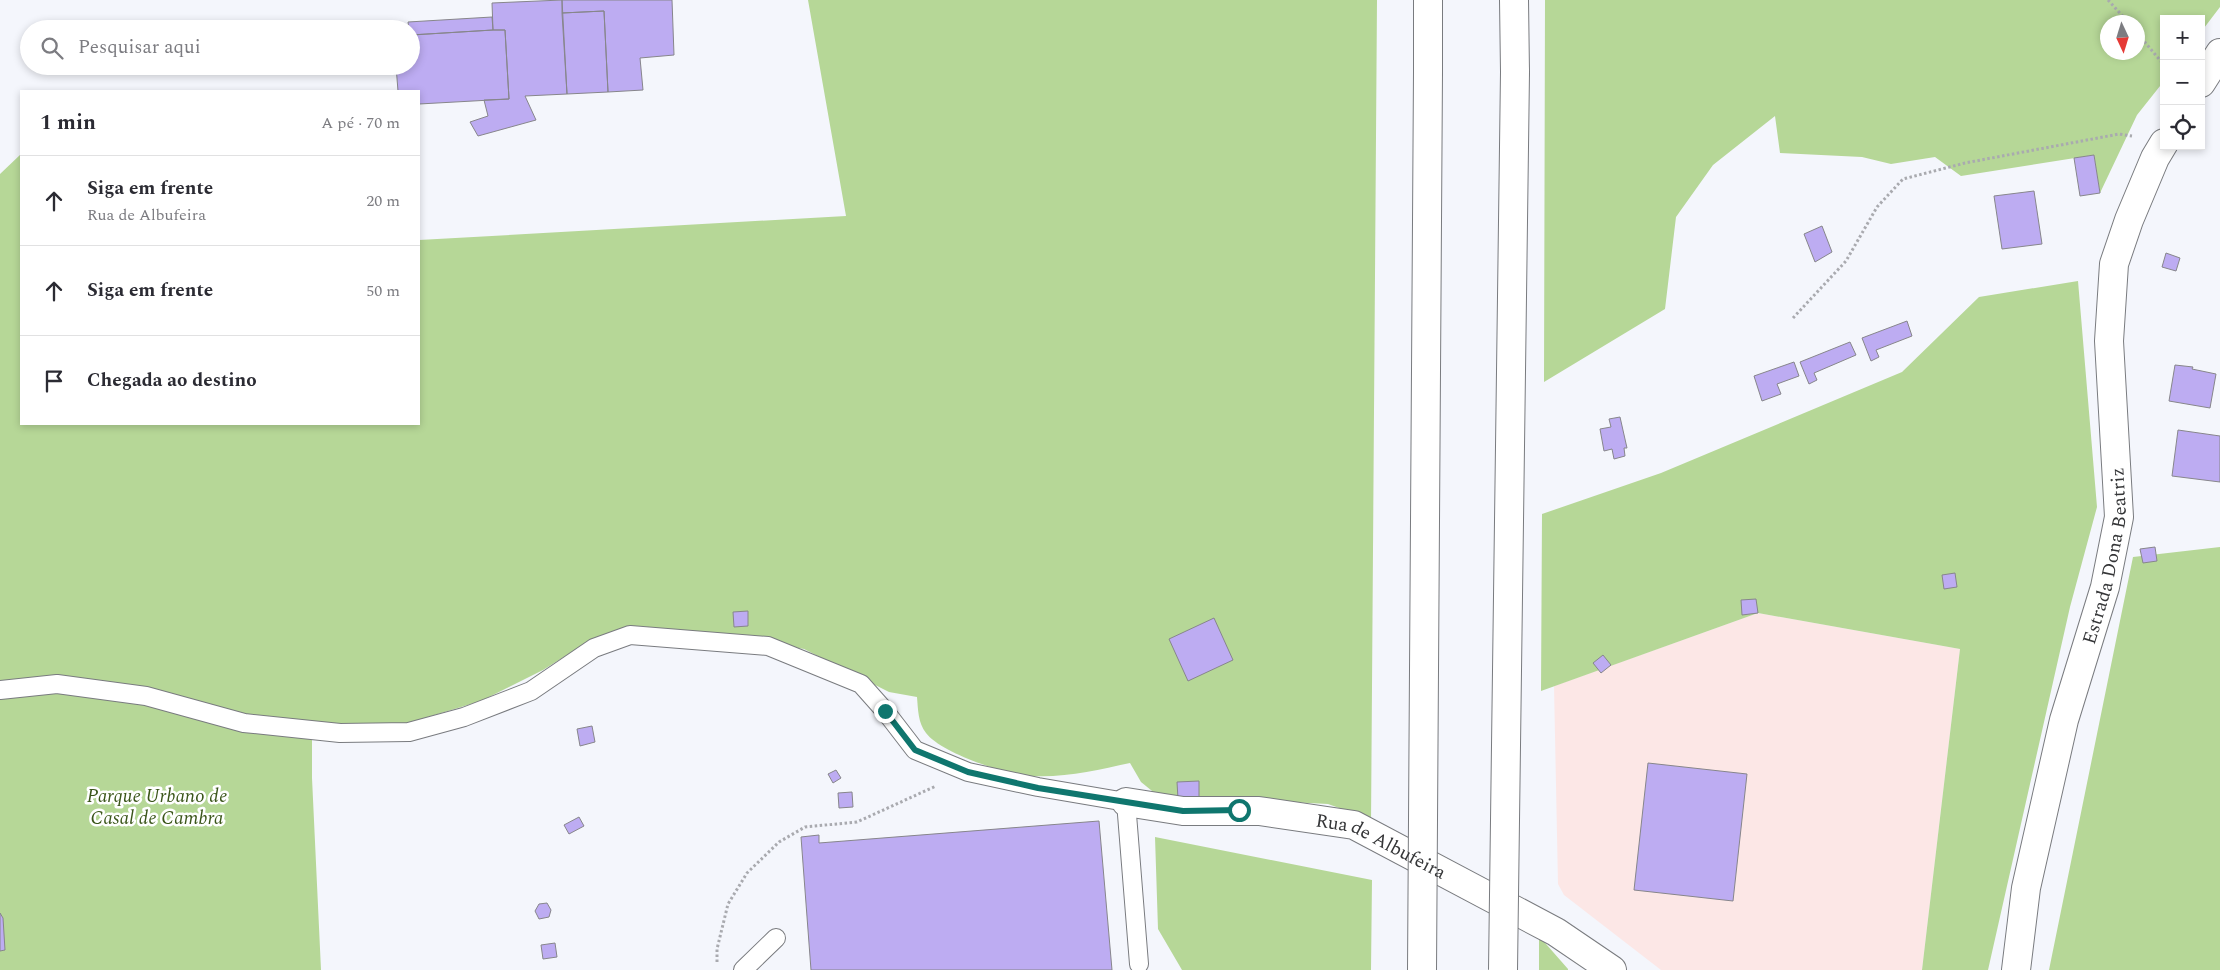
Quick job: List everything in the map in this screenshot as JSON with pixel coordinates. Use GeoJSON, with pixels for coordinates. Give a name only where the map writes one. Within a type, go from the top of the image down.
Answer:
{"type":"FeatureCollection","features":[{"type":"Feature","properties":{"kind":"main road"},"geometry":{"type":"LineString","coordinates":[[1422,970],[1428,0]]}},
{"type":"Feature","properties":{"kind":"main road"},"geometry":{"type":"LineString","coordinates":[[1503,970],[1515,72],[1514,0]]}},
{"type":"Feature","properties":{"kind":"main road"},"geometry":{"type":"LineString","coordinates":[[2205,77],[2220,53]]}},
{"type":"Feature","properties":{"kind":"main road","name":"Estrada Dona Beatriz"},"geometry":{"type":"LineString","coordinates":[[2016,970],[2026,888],[2064,720],[2105,587],[2119,517],[2109,341],[2114,264],[2129,220],[2160,150]]}},
{"type":"Feature","properties":{"kind":"main road","name":"Rua de Albufeira"},"geometry":{"type":"LineString","coordinates":[[1126,802],[1183,811],[1259,810],[1354,825],[1556,932],[1612,970]]}},
{"type":"Feature","properties":{"kind":"lane"},"geometry":{"type":"LineString","coordinates":[[0,690],[57,684],[146,696],[244,722],[340,733],[409,732],[464,717],[531,691],[594,648],[630,635],[768,646],[861,684],[915,750],[968,772],[1038,788],[1126,802],[1140,964]]}},
{"type":"Feature","properties":{"kind":"lane"},"geometry":{"type":"LineString","coordinates":[[743,970],[776,938]]}},
{"type":"Feature","properties":{"kind":"path"},"geometry":{"type":"LineString","coordinates":[[2108,0],[2122,15]]}},
{"type":"Feature","properties":{"kind":"path"},"geometry":{"type":"LineString","coordinates":[[2145,42],[2160,60]]}},
{"type":"Feature","properties":{"kind":"path"},"geometry":{"type":"LineString","coordinates":[[1793,318],[1846,261],[1877,207],[1904,179],[1965,162],[2119,134],[2137,136]]}},
{"type":"Feature","properties":{"kind":"path"},"geometry":{"type":"LineString","coordinates":[[717,970],[717,949],[728,904],[747,873],[779,842],[805,827],[857,822],[968,772]]}},
{"type":"Feature","properties":{"kind":"shaded area"},"geometry":{"type":"Polygon","coordinates":[[[1758,613],[1960,649],[1922,970],[1661,970],[1564,895],[1558,884],[1554,686],[1758,613]]]}},
{"type":"Feature","properties":{"kind":"green space","name":"Parque Urbano de Casal de Cambra"},"geometry":{"type":"Polygon","coordinates":[[[808,0],[1377,0],[1371,825],[1353,813],[1328,804],[1157,795],[1141,782],[1130,763],[1056,776],[1031,776],[1007,772],[975,762],[934,741],[921,725],[917,697],[889,692],[804,649],[718,634],[638,626],[594,638],[543,670],[481,701],[408,723],[312,724],[312,778],[321,970],[0,970],[0,174],[20,155],[20,425],[420,425],[420,240],[846,216],[808,0]]]}},
{"type":"Feature","properties":{"kind":"green space"},"geometry":{"type":"Polygon","coordinates":[[[1545,0],[2220,0],[2220,7],[2205,27],[2205,15],[2160,15],[2160,86],[2137,115],[2100,193],[2094,155],[1961,176],[1935,157],[1891,164],[1862,157],[1780,153],[1775,116],[1713,165],[1676,217],[1665,309],[1544,382],[1545,0]]]}},
{"type":"Feature","properties":{"kind":"green space"},"geometry":{"type":"Polygon","coordinates":[[[2078,281],[2097,507],[2070,607],[1988,970],[1922,970],[1960,649],[1758,613],[1541,691],[1542,514],[1661,473],[1902,372],[1979,297],[2078,281]]]}},
{"type":"Feature","properties":{"kind":"green space"},"geometry":{"type":"Polygon","coordinates":[[[2220,547],[2220,970],[2049,970],[2133,557],[2220,547]]]}},
{"type":"Feature","properties":{"kind":"green space"},"geometry":{"type":"Polygon","coordinates":[[[1155,837],[1372,880],[1371,970],[1182,970],[1158,929],[1155,837]]]}},
{"type":"Feature","properties":{"kind":"green space"},"geometry":{"type":"Polygon","coordinates":[[[1539,936],[1568,969],[1568,970],[1539,970],[1539,936]]]}},
{"type":"Feature","properties":{"kind":"building"},"geometry":{"type":"Polygon","coordinates":[[[562,0],[567,94],[525,96],[536,120],[478,136],[470,122],[488,116],[484,100],[509,99],[505,30],[493,30],[492,3],[562,0]]]}},
{"type":"Feature","properties":{"kind":"building"},"geometry":{"type":"Polygon","coordinates":[[[562,0],[672,0],[674,55],[640,58],[643,90],[608,92],[604,11],[562,13],[562,0]]]}},
{"type":"Feature","properties":{"kind":"building"},"geometry":{"type":"Polygon","coordinates":[[[604,11],[608,92],[567,94],[562,13],[604,11]]]}},
{"type":"Feature","properties":{"kind":"building"},"geometry":{"type":"Polygon","coordinates":[[[492,17],[493,30],[420,34],[420,21],[492,17]]]}},
{"type":"Feature","properties":{"kind":"building"},"geometry":{"type":"Polygon","coordinates":[[[505,30],[509,99],[420,104],[420,90],[398,90],[397,75],[420,75],[420,34],[505,30]]]}},
{"type":"Feature","properties":{"kind":"building"},"geometry":{"type":"Polygon","coordinates":[[[2094,155],[2100,193],[2080,196],[2074,158],[2094,155]]]}},
{"type":"Feature","properties":{"kind":"building"},"geometry":{"type":"Polygon","coordinates":[[[2034,191],[2042,244],[2002,249],[1994,196],[2034,191]]]}},
{"type":"Feature","properties":{"kind":"building"},"geometry":{"type":"Polygon","coordinates":[[[1822,226],[1832,252],[1815,262],[1804,234],[1822,226]]]}},
{"type":"Feature","properties":{"kind":"building"},"geometry":{"type":"Polygon","coordinates":[[[2166,253],[2180,258],[2176,271],[2162,267],[2166,253]]]}},
{"type":"Feature","properties":{"kind":"building"},"geometry":{"type":"Polygon","coordinates":[[[1907,321],[1912,336],[1876,350],[1879,357],[1871,361],[1862,338],[1907,321]]]}},
{"type":"Feature","properties":{"kind":"building"},"geometry":{"type":"Polygon","coordinates":[[[1850,342],[1856,355],[1814,373],[1817,380],[1809,384],[1800,362],[1850,342]]]}},
{"type":"Feature","properties":{"kind":"building"},"geometry":{"type":"Polygon","coordinates":[[[1794,362],[1799,376],[1777,384],[1781,394],[1762,401],[1754,376],[1794,362]]]}},
{"type":"Feature","properties":{"kind":"building"},"geometry":{"type":"Polygon","coordinates":[[[2175,365],[2193,367],[2192,369],[2216,374],[2210,408],[2169,401],[2175,365]]]}},
{"type":"Feature","properties":{"kind":"building"},"geometry":{"type":"Polygon","coordinates":[[[1620,417],[1627,448],[1624,448],[1625,456],[1614,459],[1612,449],[1604,451],[1600,429],[1611,427],[1609,419],[1620,417]]]}},
{"type":"Feature","properties":{"kind":"building"},"geometry":{"type":"Polygon","coordinates":[[[2178,430],[2220,436],[2220,482],[2172,476],[2178,430]]]}},
{"type":"Feature","properties":{"kind":"building"},"geometry":{"type":"Polygon","coordinates":[[[2155,547],[2157,561],[2143,563],[2140,549],[2155,547]]]}},
{"type":"Feature","properties":{"kind":"building"},"geometry":{"type":"Polygon","coordinates":[[[1955,573],[1957,587],[1944,589],[1942,575],[1955,573]]]}},
{"type":"Feature","properties":{"kind":"building"},"geometry":{"type":"Polygon","coordinates":[[[1756,599],[1758,613],[1742,615],[1741,600],[1756,599]]]}},
{"type":"Feature","properties":{"kind":"building"},"geometry":{"type":"Polygon","coordinates":[[[748,611],[748,626],[734,627],[733,612],[748,611]]]}},
{"type":"Feature","properties":{"kind":"building"},"geometry":{"type":"Polygon","coordinates":[[[1214,618],[1233,660],[1188,681],[1169,639],[1214,618]]]}},
{"type":"Feature","properties":{"kind":"building"},"geometry":{"type":"Polygon","coordinates":[[[1603,655],[1611,665],[1601,673],[1593,663],[1603,655]]]}},
{"type":"Feature","properties":{"kind":"building"},"geometry":{"type":"Polygon","coordinates":[[[592,726],[595,742],[580,746],[577,729],[592,726]]]}},
{"type":"Feature","properties":{"kind":"building"},"geometry":{"type":"Polygon","coordinates":[[[1648,763],[1747,774],[1733,901],[1634,890],[1648,763]]]}},
{"type":"Feature","properties":{"kind":"building"},"geometry":{"type":"Polygon","coordinates":[[[836,770],[841,778],[833,783],[828,774],[836,770]]]}},
{"type":"Feature","properties":{"kind":"building"},"geometry":{"type":"Polygon","coordinates":[[[1199,781],[1199,798],[1178,799],[1177,782],[1199,781]]]}},
{"type":"Feature","properties":{"kind":"building"},"geometry":{"type":"Polygon","coordinates":[[[852,792],[853,807],[839,808],[838,793],[852,792]]]}},
{"type":"Feature","properties":{"kind":"building"},"geometry":{"type":"Polygon","coordinates":[[[579,817],[584,826],[569,834],[564,825],[579,817]]]}},
{"type":"Feature","properties":{"kind":"building"},"geometry":{"type":"Polygon","coordinates":[[[1099,821],[1112,970],[811,970],[801,837],[819,835],[819,843],[1099,821]]]}},
{"type":"Feature","properties":{"kind":"building"},"geometry":{"type":"Polygon","coordinates":[[[547,903],[551,910],[549,917],[539,919],[535,911],[539,904],[547,903]]]}},
{"type":"Feature","properties":{"kind":"building"},"geometry":{"type":"Polygon","coordinates":[[[0,913],[3,918],[5,950],[0,951],[0,913]]]}},
{"type":"Feature","properties":{"kind":"building"},"geometry":{"type":"Polygon","coordinates":[[[555,943],[557,957],[543,959],[541,945],[555,943]]]}},
{"type":"Feature","properties":{"kind":"route"},"geometry":{"type":"LineString","coordinates":[[885,711],[915,750],[968,772],[1038,788],[1183,811],[1239,810]]}}]}
